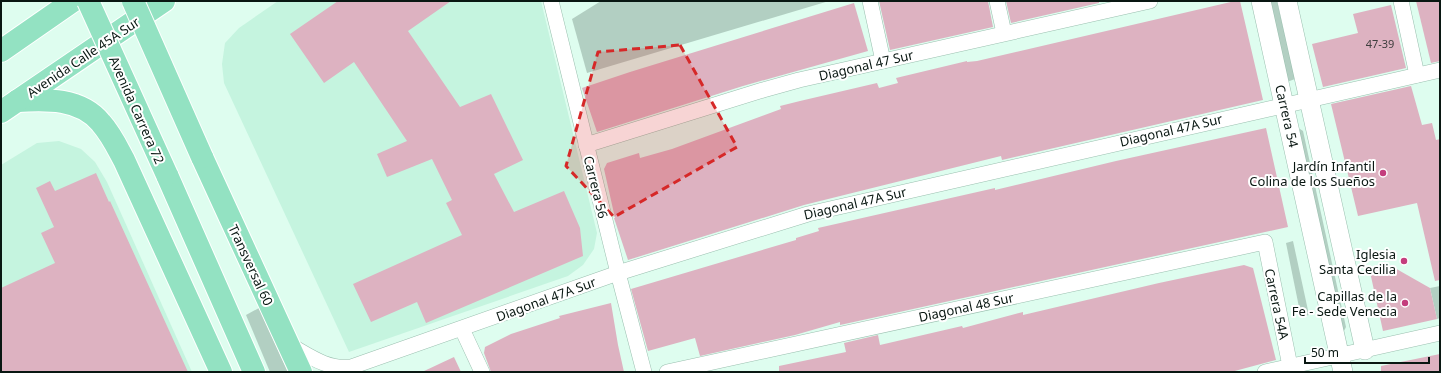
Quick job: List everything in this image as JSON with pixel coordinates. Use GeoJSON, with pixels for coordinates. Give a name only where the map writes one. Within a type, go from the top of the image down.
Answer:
{"type":"FeatureCollection","features":[{"type":"Feature","properties":{"kind":"highway"},"geometry":{"type":"LineString","coordinates":[[1,51],[73,1]]}},
{"type":"Feature","properties":{"kind":"highway","name":"Avenida Carrera 72"},"geometry":{"type":"LineString","coordinates":[[88,1],[254,372]]}},
{"type":"Feature","properties":{"kind":"highway","name":"Transversal 60"},"geometry":{"type":"LineString","coordinates":[[133,1],[202,157],[301,372]]}},
{"type":"Feature","properties":{"kind":"highway","name":"Avenida Calle 45A Sur"},"geometry":{"type":"LineString","coordinates":[[9,107],[164,1]]}},
{"type":"Feature","properties":{"kind":"highway"},"geometry":{"type":"LineString","coordinates":[[9,107],[38,99],[58,100],[73,104],[101,122],[113,139],[124,160],[221,372]]}},
{"type":"Feature","properties":{"kind":"street","name":"Carrera 56"},"geometry":{"type":"LineString","coordinates":[[551,1],[618,274],[644,372]]}},
{"type":"Feature","properties":{"kind":"street"},"geometry":{"type":"LineString","coordinates":[[870,1],[883,61]]}},
{"type":"Feature","properties":{"kind":"street"},"geometry":{"type":"LineString","coordinates":[[997,1],[1004,33]]}},
{"type":"Feature","properties":{"kind":"street","name":"Diagonal 47 Sur"},"geometry":{"type":"LineString","coordinates":[[586,145],[763,90],[1130,3],[1150,1]]}},
{"type":"Feature","properties":{"kind":"street","name":"Carrera 54"},"geometry":{"type":"LineString","coordinates":[[1261,1],[1341,364]]}},
{"type":"Feature","properties":{"kind":"street","name":"Carrera 54"},"geometry":{"type":"LineString","coordinates":[[1287,1],[1365,350]]}},
{"type":"Feature","properties":{"kind":"street"},"geometry":{"type":"LineString","coordinates":[[1401,1],[1417,75]]}},
{"type":"Feature","properties":{"kind":"street","name":"Diagonal 47A Sur"},"geometry":{"type":"LineString","coordinates":[[288,344],[320,362],[341,368],[351,368],[618,274],[808,214],[1440,70]]}},
{"type":"Feature","properties":{"kind":"street","name":"Carrera 54A"},"geometry":{"type":"LineString","coordinates":[[1264,242],[1290,366]]}},
{"type":"Feature","properties":{"kind":"street","name":"Diagonal 48 Sur"},"geometry":{"type":"LineString","coordinates":[[667,372],[1264,242]]}},
{"type":"Feature","properties":{"kind":"street"},"geometry":{"type":"LineString","coordinates":[[462,329],[482,372]]}},
{"type":"Feature","properties":{"kind":"street"},"geometry":{"type":"LineString","coordinates":[[1265,372],[1290,366],[1341,364],[1365,350],[1440,333]]}},
{"type":"Feature","properties":{"kind":"highlighted area"},"geometry":{"type":"Polygon","coordinates":[[[680,45],[737,147],[614,217],[566,166],[598,52],[680,45]]]}},
{"type":"Feature","properties":{"kind":"shaded area"},"geometry":{"type":"Polygon","coordinates":[[[278,1],[541,1],[597,233],[594,249],[583,265],[568,276],[349,352],[224,83],[222,64],[225,43],[239,28],[278,1]]]}},
{"type":"Feature","properties":{"kind":"shaded area"},"geometry":{"type":"Polygon","coordinates":[[[601,1],[829,1],[587,73],[572,19],[601,1]]]}},
{"type":"Feature","properties":{"kind":"shaded area"},"geometry":{"type":"Polygon","coordinates":[[[1269,1],[1277,1],[1295,79],[1287,82],[1269,1]]]}},
{"type":"Feature","properties":{"kind":"shaded area"},"geometry":{"type":"Polygon","coordinates":[[[1300,129],[1303,131],[1346,327],[1344,331],[1299,131],[1300,129]]]}},
{"type":"Feature","properties":{"kind":"shaded area"},"geometry":{"type":"Polygon","coordinates":[[[59,141],[81,149],[95,162],[107,182],[192,372],[1,372],[1,165],[37,143],[59,141]]]}},
{"type":"Feature","properties":{"kind":"shaded area"},"geometry":{"type":"Polygon","coordinates":[[[1293,241],[1309,315],[1301,317],[1286,243],[1293,241]]]}},
{"type":"Feature","properties":{"kind":"shaded area"},"geometry":{"type":"Polygon","coordinates":[[[1440,286],[1440,318],[1437,319],[1430,288],[1440,286]]]}},
{"type":"Feature","properties":{"kind":"shaded area"},"geometry":{"type":"Polygon","coordinates":[[[259,308],[288,372],[270,372],[246,315],[259,308]]]}},
{"type":"Feature","properties":{"kind":"building"},"geometry":{"type":"Polygon","coordinates":[[[338,1],[451,1],[408,31],[460,107],[491,94],[523,160],[494,174],[514,212],[564,191],[580,228],[583,256],[426,323],[417,302],[371,322],[353,284],[462,235],[446,203],[452,200],[432,159],[387,177],[377,154],[407,141],[354,62],[324,83],[290,34],[338,1]]]}},
{"type":"Feature","properties":{"kind":"building"},"geometry":{"type":"Polygon","coordinates":[[[879,1],[988,1],[993,27],[890,50],[879,1]]]}},
{"type":"Feature","properties":{"kind":"building"},"geometry":{"type":"Polygon","coordinates":[[[1006,1],[1099,1],[1099,3],[1011,23],[1006,1]]]}},
{"type":"Feature","properties":{"kind":"building"},"geometry":{"type":"Polygon","coordinates":[[[1240,1],[1263,100],[1002,160],[1001,156],[804,205],[628,260],[614,218],[604,169],[607,163],[639,153],[640,158],[672,149],[781,109],[780,106],[877,83],[879,88],[898,83],[896,78],[967,61],[977,61],[1240,1]]]}},
{"type":"Feature","properties":{"kind":"building"},"geometry":{"type":"Polygon","coordinates":[[[1416,1],[1440,1],[1440,61],[1431,63],[1416,1]]]}},
{"type":"Feature","properties":{"kind":"building"},"geometry":{"type":"Polygon","coordinates":[[[854,3],[868,51],[743,86],[597,132],[582,88],[854,3]]]}},
{"type":"Feature","properties":{"kind":"building"},"geometry":{"type":"Polygon","coordinates":[[[1391,5],[1406,68],[1323,87],[1312,44],[1358,33],[1353,14],[1391,5]]]}},
{"type":"Feature","properties":{"kind":"building","name":"Jardín Infantil Colina de los Sueños"},"geometry":{"type":"Polygon","coordinates":[[[1411,86],[1422,125],[1432,123],[1436,140],[1440,139],[1440,280],[1435,281],[1417,203],[1358,216],[1331,104],[1411,86]]]}},
{"type":"Feature","properties":{"kind":"building"},"geometry":{"type":"Polygon","coordinates":[[[1266,128],[1288,227],[840,325],[840,322],[795,335],[700,356],[695,338],[648,351],[631,289],[796,240],[796,238],[819,231],[818,228],[995,188],[995,190],[1116,161],[1266,128]]]}},
{"type":"Feature","properties":{"kind":"building"},"geometry":{"type":"Polygon","coordinates":[[[96,173],[188,372],[1,372],[1,288],[55,263],[41,233],[54,227],[36,188],[50,181],[55,191],[96,173]]]}},
{"type":"Feature","properties":{"kind":"building"},"geometry":{"type":"Polygon","coordinates":[[[1244,265],[1253,268],[1276,360],[1231,372],[779,372],[779,366],[846,352],[844,343],[878,335],[880,345],[962,326],[963,328],[1023,312],[1023,315],[1159,283],[1244,265]]]}},
{"type":"Feature","properties":{"kind":"building","name":"Capillas de la Fe - Sede Venecia"},"geometry":{"type":"Polygon","coordinates":[[[1393,267],[1430,288],[1437,319],[1383,331],[1370,272],[1393,267]]]}},
{"type":"Feature","properties":{"kind":"building"},"geometry":{"type":"Polygon","coordinates":[[[611,303],[624,372],[491,372],[484,353],[485,347],[511,334],[560,318],[559,316],[611,303]]]}},
{"type":"Feature","properties":{"kind":"building"},"geometry":{"type":"Polygon","coordinates":[[[1440,354],[1440,372],[1381,372],[1381,366],[1440,354]]]}},
{"type":"Feature","properties":{"kind":"building"},"geometry":{"type":"Polygon","coordinates":[[[454,357],[461,372],[422,372],[454,357]]]}},
{"type":"Feature","properties":{"kind":"place","name":"Jardín Infantil Colina de los Sueños"},"geometry":{"type":"Point","coordinates":[1383,173]}},
{"type":"Feature","properties":{"kind":"place","name":"Iglesia Santa Cecilia"},"geometry":{"type":"Point","coordinates":[1404,261]}},
{"type":"Feature","properties":{"kind":"place","name":"Capillas de la Fe - Sede Venecia"},"geometry":{"type":"Point","coordinates":[1405,303]}}]}
